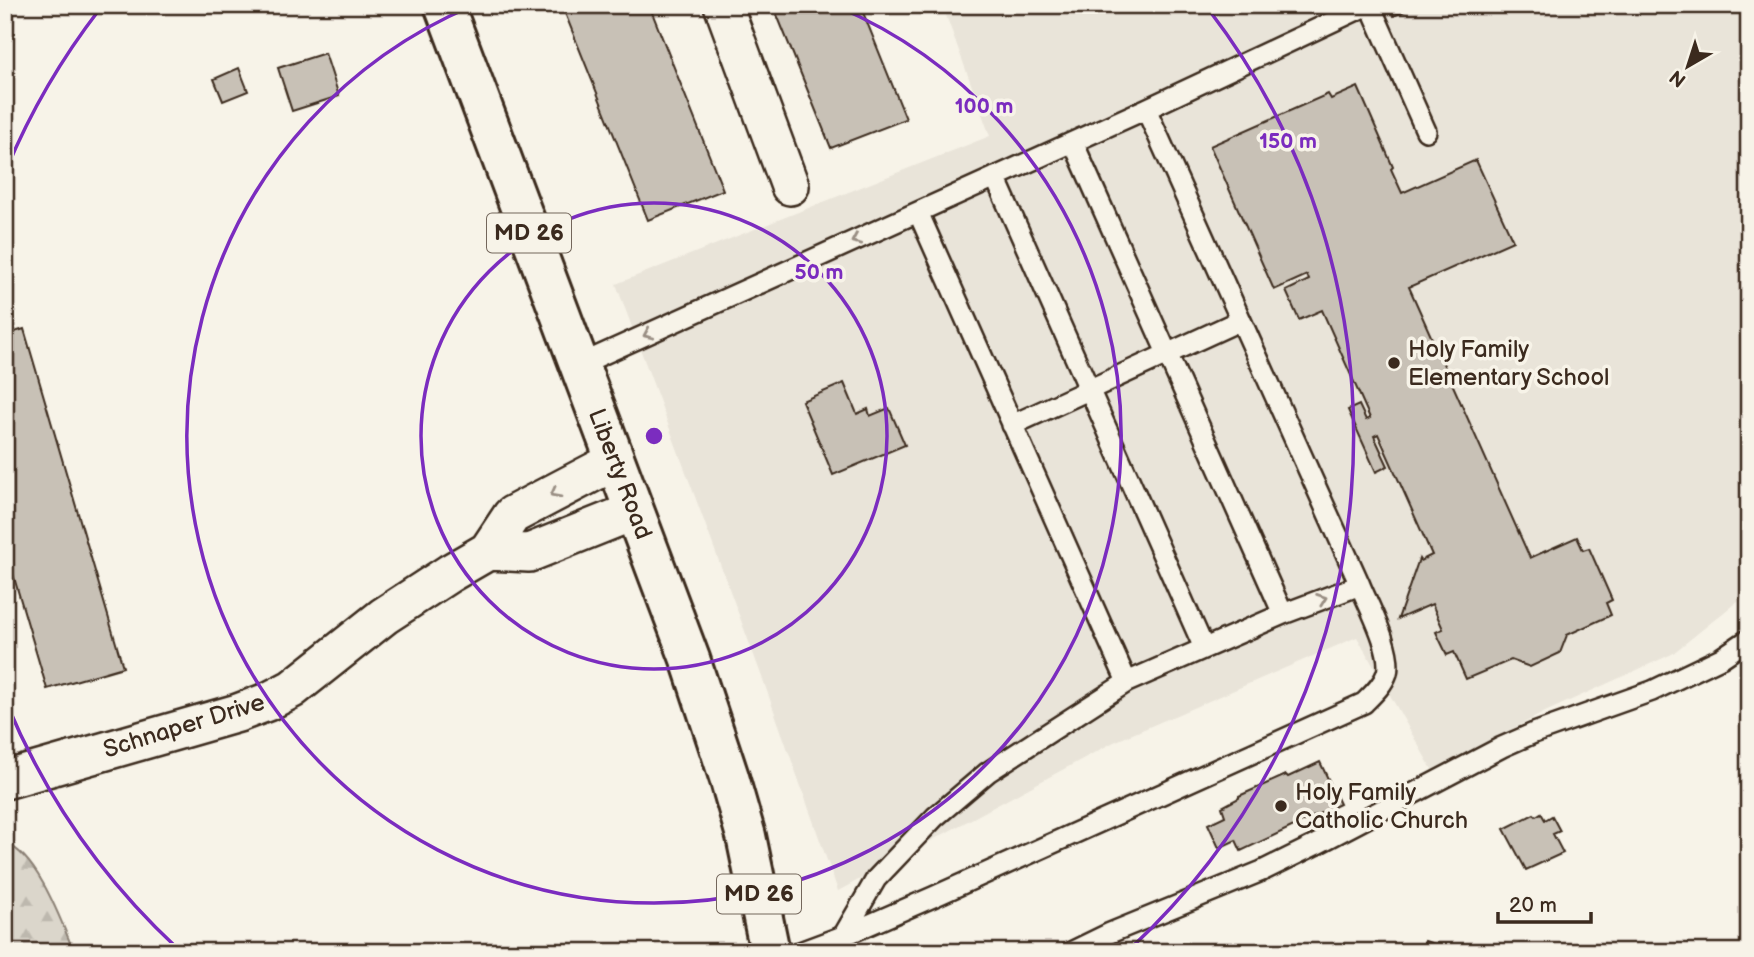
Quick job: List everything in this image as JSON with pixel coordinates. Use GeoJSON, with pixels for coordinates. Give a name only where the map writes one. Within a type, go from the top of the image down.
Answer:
{"type":"FeatureCollection","features":[{"type":"Feature","properties":{"kind":"main road","name":"Liberty Road"},"geometry":{"type":"LineString","coordinates":[[444,5],[690,659],[746,836],[770,952]]}},
{"type":"Feature","properties":{"kind":"street"},"geometry":{"type":"LineString","coordinates":[[723,5],[790,186]]}},
{"type":"Feature","properties":{"kind":"street","name":"Schnaper Drive"},"geometry":{"type":"LineString","coordinates":[[5,780],[237,713],[292,689],[384,616],[488,551],[512,515],[615,461]]}},
{"type":"Feature","properties":{"kind":"street"},"geometry":{"type":"LineString","coordinates":[[488,551],[529,553],[634,512]]}},
{"type":"Feature","properties":{"kind":"lane"},"geometry":{"type":"LineString","coordinates":[[579,365],[1146,109],[1369,5],[1426,131]]}},
{"type":"Feature","properties":{"kind":"lane"},"geometry":{"type":"LineString","coordinates":[[800,952],[843,936],[1364,703],[1378,689],[1387,672],[1388,653],[1360,585],[1146,109]]}},
{"type":"Feature","properties":{"kind":"lane"},"geometry":{"type":"LineString","coordinates":[[1073,142],[1283,614]]}},
{"type":"Feature","properties":{"kind":"lane"},"geometry":{"type":"LineString","coordinates":[[995,177],[1204,649]]}},
{"type":"Feature","properties":{"kind":"lane"},"geometry":{"type":"LineString","coordinates":[[918,212],[1127,682]]}},
{"type":"Feature","properties":{"kind":"lane"},"geometry":{"type":"LineString","coordinates":[[1012,425],[1241,320]]}},
{"type":"Feature","properties":{"kind":"lane"},"geometry":{"type":"LineString","coordinates":[[843,936],[876,879],[935,817],[988,772],[1127,682],[1283,614],[1360,585]]}},
{"type":"Feature","properties":{"kind":"lane"},"geometry":{"type":"LineString","coordinates":[[1071,952],[1110,933],[1262,871],[1502,747],[1689,674],[1721,658],[1749,639]]}},
{"type":"Feature","properties":{"kind":"shaded area"},"geometry":{"type":"Polygon","coordinates":[[[1749,5],[1749,592],[1672,654],[1545,712],[1433,771],[1357,637],[1114,742],[838,891],[762,677],[616,284],[990,136],[943,7],[1749,5]]]}},
{"type":"Feature","properties":{"kind":"green space"},"geometry":{"type":"Polygon","coordinates":[[[5,843],[17,850],[38,875],[74,952],[5,952],[5,843]]]}},
{"type":"Feature","properties":{"kind":"green space"},"geometry":{"type":"Polygon","coordinates":[[[362,943],[437,951],[447,952],[340,952],[362,943]]]}},
{"type":"Feature","properties":{"kind":"building"},"geometry":{"type":"Polygon","coordinates":[[[571,5],[649,5],[723,190],[648,220],[563,8],[571,5]]]}},
{"type":"Feature","properties":{"kind":"building"},"geometry":{"type":"Polygon","coordinates":[[[773,5],[860,5],[906,119],[831,148],[773,5]]]}},
{"type":"Feature","properties":{"kind":"building"},"geometry":{"type":"Polygon","coordinates":[[[1389,5],[1417,5],[1394,16],[1389,5]]]}},
{"type":"Feature","properties":{"kind":"building"},"geometry":{"type":"Polygon","coordinates":[[[325,53],[339,96],[292,111],[278,68],[325,53]]]}},
{"type":"Feature","properties":{"kind":"building"},"geometry":{"type":"Polygon","coordinates":[[[239,68],[248,91],[223,101],[214,79],[239,68]]]}},
{"type":"Feature","properties":{"kind":"building","name":"Holy Family Elementary School"},"geometry":{"type":"Polygon","coordinates":[[[1358,87],[1402,193],[1476,160],[1513,241],[1409,287],[1530,558],[1577,537],[1583,550],[1589,548],[1612,600],[1606,603],[1611,615],[1567,635],[1560,653],[1530,667],[1511,660],[1466,679],[1454,652],[1447,655],[1436,632],[1443,629],[1432,604],[1398,619],[1419,559],[1420,561],[1432,555],[1378,434],[1374,436],[1388,466],[1376,472],[1348,410],[1359,405],[1366,420],[1370,418],[1322,310],[1299,320],[1286,291],[1309,280],[1307,275],[1274,290],[1210,146],[1328,94],[1331,99],[1358,87]]]}},
{"type":"Feature","properties":{"kind":"building"},"geometry":{"type":"Polygon","coordinates":[[[24,329],[123,667],[47,689],[5,554],[5,335],[24,329]]]}},
{"type":"Feature","properties":{"kind":"building"},"geometry":{"type":"Polygon","coordinates":[[[844,383],[857,414],[868,409],[870,416],[889,408],[905,445],[833,475],[802,401],[844,383]]]}},
{"type":"Feature","properties":{"kind":"building","name":"Holy Family Catholic Church"},"geometry":{"type":"Polygon","coordinates":[[[1320,762],[1340,804],[1241,851],[1236,840],[1219,848],[1208,824],[1225,816],[1222,807],[1239,796],[1320,762]]]}},
{"type":"Feature","properties":{"kind":"building"},"geometry":{"type":"Polygon","coordinates":[[[1541,813],[1545,820],[1552,816],[1560,831],[1553,834],[1563,853],[1526,870],[1504,829],[1541,813]]]}},
{"type":"Feature","properties":{"kind":"building"},"geometry":{"type":"Polygon","coordinates":[[[1425,941],[1458,952],[1422,952],[1425,941]]]}},
{"type":"Feature","properties":{"kind":"place","name":"Holy Family Elementary School"},"geometry":{"type":"Point","coordinates":[1394,363]}},
{"type":"Feature","properties":{"kind":"place","name":"Holy Family Catholic Church"},"geometry":{"type":"Point","coordinates":[1281,806]}}]}
